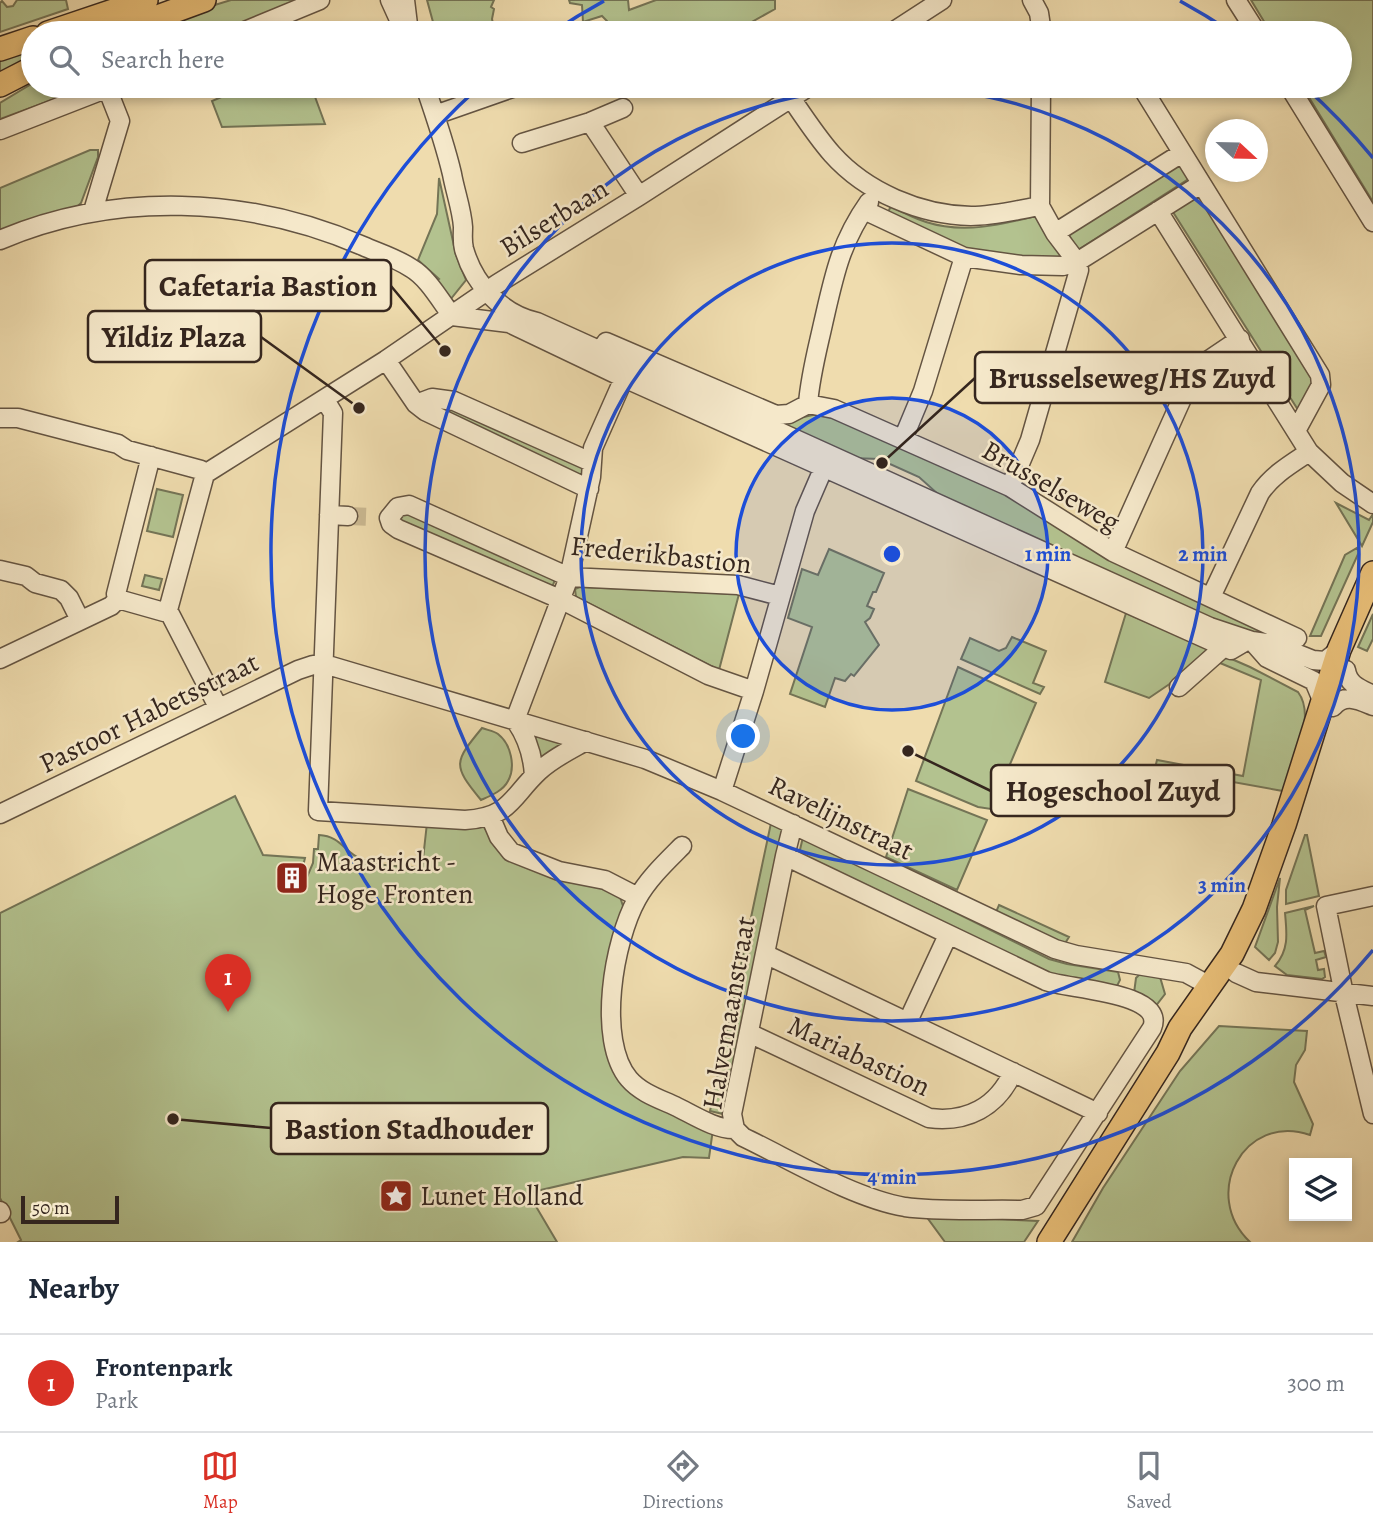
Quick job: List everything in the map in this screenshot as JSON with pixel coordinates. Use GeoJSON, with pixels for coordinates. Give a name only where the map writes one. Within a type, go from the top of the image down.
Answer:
{"type":"FeatureCollection","features":[{"type":"Feature","properties":{"kind":"main road"},"geometry":{"type":"LineString","coordinates":[[84,21],[148,0]]}},
{"type":"Feature","properties":{"kind":"main road"},"geometry":{"type":"LineString","coordinates":[[148,21],[204,0]]}},
{"type":"Feature","properties":{"kind":"main road"},"geometry":{"type":"LineString","coordinates":[[0,50],[21,42]]}},
{"type":"Feature","properties":{"kind":"main road"},"geometry":{"type":"LineString","coordinates":[[0,85],[21,74]]}},
{"type":"Feature","properties":{"kind":"main road"},"geometry":{"type":"LineString","coordinates":[[1168,1053],[1188,1035],[1236,973],[1257,930],[1338,666],[1373,573]]}},
{"type":"Feature","properties":{"kind":"main road"},"geometry":{"type":"LineString","coordinates":[[1338,666],[1373,605]]}},
{"type":"Feature","properties":{"kind":"main road"},"geometry":{"type":"LineString","coordinates":[[1051,1240],[1168,1053],[1180,1028],[1232,954],[1289,827]]}},
{"type":"Feature","properties":{"kind":"street"},"geometry":{"type":"LineString","coordinates":[[135,21],[151,7],[148,0]]}},
{"type":"Feature","properties":{"kind":"street"},"geometry":{"type":"LineString","coordinates":[[269,21],[320,0]]}},
{"type":"Feature","properties":{"kind":"street"},"geometry":{"type":"LineString","coordinates":[[390,0],[401,21]]}},
{"type":"Feature","properties":{"kind":"street"},"geometry":{"type":"LineString","coordinates":[[405,0],[406,21]]}},
{"type":"Feature","properties":{"kind":"street"},"geometry":{"type":"LineString","coordinates":[[909,21],[941,0]]}},
{"type":"Feature","properties":{"kind":"street"},"geometry":{"type":"LineString","coordinates":[[1032,0],[1040,21]]}},
{"type":"Feature","properties":{"kind":"street"},"geometry":{"type":"LineString","coordinates":[[1236,0],[1249,21]]}},
{"type":"Feature","properties":{"kind":"street"},"geometry":{"type":"LineString","coordinates":[[0,130],[66,98]]}},
{"type":"Feature","properties":{"kind":"street"},"geometry":{"type":"LineString","coordinates":[[93,211],[120,121],[113,98]]}},
{"type":"Feature","properties":{"kind":"street","name":"Brusselseweg"},"geometry":{"type":"LineString","coordinates":[[429,98],[463,226],[466,253],[475,274],[534,320],[1223,647]]}},
{"type":"Feature","properties":{"kind":"street"},"geometry":{"type":"LineString","coordinates":[[435,115],[484,98]]}},
{"type":"Feature","properties":{"kind":"street"},"geometry":{"type":"LineString","coordinates":[[791,98],[837,159],[878,190],[918,207],[946,214],[977,215],[1040,206]]}},
{"type":"Feature","properties":{"kind":"street","name":"Bilserbaan"},"geometry":{"type":"LineString","coordinates":[[205,474],[325,400],[492,287],[791,98]]}},
{"type":"Feature","properties":{"kind":"street"},"geometry":{"type":"LineString","coordinates":[[1010,487],[1030,440],[1079,270],[1077,262],[1055,233],[1040,206],[1041,98]]}},
{"type":"Feature","properties":{"kind":"street"},"geometry":{"type":"LineString","coordinates":[[1148,98],[1320,375],[1321,385],[1296,431]]}},
{"type":"Feature","properties":{"kind":"street"},"geometry":{"type":"LineString","coordinates":[[1296,98],[1373,222]]}},
{"type":"Feature","properties":{"kind":"street"},"geometry":{"type":"LineString","coordinates":[[522,143],[590,122],[624,108]]}},
{"type":"Feature","properties":{"kind":"street","name":"Bilserbaan"},"geometry":{"type":"LineString","coordinates":[[590,122],[639,196]]}},
{"type":"Feature","properties":{"kind":"street"},"geometry":{"type":"LineString","coordinates":[[1055,233],[1182,153]]}},
{"type":"Feature","properties":{"kind":"street"},"geometry":{"type":"LineString","coordinates":[[864,210],[964,257],[987,262],[1063,266],[1077,262],[1201,184]]}},
{"type":"Feature","properties":{"kind":"street"},"geometry":{"type":"LineString","coordinates":[[534,320],[549,316],[765,412],[789,414],[808,404],[814,363],[838,260],[847,239],[878,190]]}},
{"type":"Feature","properties":{"kind":"street"},"geometry":{"type":"LineString","coordinates":[[0,240],[40,225],[93,211],[156,205],[242,211],[297,223],[354,242],[412,268],[452,316]]}},
{"type":"Feature","properties":{"kind":"street"},"geometry":{"type":"LineString","coordinates":[[1158,211],[1309,452],[1342,483],[1373,504]]}},
{"type":"Feature","properties":{"kind":"street"},"geometry":{"type":"LineString","coordinates":[[903,439],[923,391],[964,257]]}},
{"type":"Feature","properties":{"kind":"street","name":"Brusselseweg"},"geometry":{"type":"LineString","coordinates":[[452,316],[509,323],[624,378],[824,467],[850,472],[1210,627],[1250,641],[1270,643],[1317,661],[1330,659],[1338,666]]}},
{"type":"Feature","properties":{"kind":"street"},"geometry":{"type":"LineString","coordinates":[[1113,552],[1193,374],[1200,366],[1240,339]]}},
{"type":"Feature","properties":{"kind":"street"},"geometry":{"type":"LineString","coordinates":[[386,360],[416,404],[425,411],[589,489]]}},
{"type":"Feature","properties":{"kind":"street"},"geometry":{"type":"LineString","coordinates":[[534,776],[528,743],[515,720],[562,600],[589,489],[593,448],[624,378]]}},
{"type":"Feature","properties":{"kind":"street"},"geometry":{"type":"LineString","coordinates":[[416,404],[432,398],[454,401],[591,462]]}},
{"type":"Feature","properties":{"kind":"street"},"geometry":{"type":"LineString","coordinates":[[325,400],[333,413],[318,811],[465,820],[491,816],[515,800],[534,776],[549,763],[586,741]]}},
{"type":"Feature","properties":{"kind":"street","name":"Brusselseweg"},"geometry":{"type":"LineString","coordinates":[[808,404],[834,409],[1010,487],[1113,552],[1212,597],[1314,681],[1328,704]]}},
{"type":"Feature","properties":{"kind":"street"},"geometry":{"type":"LineString","coordinates":[[0,418],[18,418],[118,444],[127,450],[201,470],[205,474],[168,610],[218,707]]}},
{"type":"Feature","properties":{"kind":"street"},"geometry":{"type":"LineString","coordinates":[[1212,597],[1260,493],[1278,473],[1309,452]]}},
{"type":"Feature","properties":{"kind":"street"},"geometry":{"type":"LineString","coordinates":[[118,599],[116,594],[150,456]]}},
{"type":"Feature","properties":{"kind":"street"},"geometry":{"type":"LineString","coordinates":[[722,791],[754,691],[805,511],[824,467]]}},
{"type":"Feature","properties":{"kind":"street","name":"Frederikbastion"},"geometry":{"type":"LineString","coordinates":[[754,691],[708,675],[562,600],[398,529],[382,517],[398,507],[409,505],[569,577],[738,585],[779,596]]}},
{"type":"Feature","properties":{"kind":"street"},"geometry":{"type":"LineString","coordinates":[[329,515],[348,516]]}},
{"type":"Feature","properties":{"kind":"street"},"geometry":{"type":"LineString","coordinates":[[0,570],[26,576],[35,583],[61,590],[69,598],[80,620]]}},
{"type":"Feature","properties":{"kind":"street"},"geometry":{"type":"LineString","coordinates":[[118,599],[164,612],[168,610]]}},
{"type":"Feature","properties":{"kind":"street"},"geometry":{"type":"LineString","coordinates":[[0,659],[111,606],[118,599]]}},
{"type":"Feature","properties":{"kind":"street","name":"Brusselseweg"},"geometry":{"type":"LineString","coordinates":[[1270,643],[1297,638]]}},
{"type":"Feature","properties":{"kind":"street"},"geometry":{"type":"LineString","coordinates":[[1179,688],[1223,647],[1231,650],[1250,641]]}},
{"type":"Feature","properties":{"kind":"street","name":"Pastoor Habetsstraat"},"geometry":{"type":"LineString","coordinates":[[0,814],[304,667],[323,665]]}},
{"type":"Feature","properties":{"kind":"street","name":"Ravelijnstraat"},"geometry":{"type":"LineString","coordinates":[[323,665],[645,759],[722,791],[1055,949],[1076,955],[1186,973],[1210,986]]}},
{"type":"Feature","properties":{"kind":"street"},"geometry":{"type":"LineString","coordinates":[[1338,666],[1355,686],[1373,695]]}},
{"type":"Feature","properties":{"kind":"street"},"geometry":{"type":"LineString","coordinates":[[1328,704],[1350,698],[1373,706]]}},
{"type":"Feature","properties":{"kind":"street"},"geometry":{"type":"LineString","coordinates":[[491,816],[499,837],[511,852],[559,871],[610,881],[638,897]]}},
{"type":"Feature","properties":{"kind":"street","name":"Halvemaanstraat"},"geometry":{"type":"LineString","coordinates":[[793,824],[732,1114],[735,1129],[743,1137],[838,1183],[894,1204],[920,1208],[1022,1210],[1039,1203],[1152,1028],[1153,1015]]}},
{"type":"Feature","properties":{"kind":"street"},"geometry":{"type":"LineString","coordinates":[[682,846],[638,897],[622,936],[612,986],[612,1024],[620,1063],[629,1079],[642,1090],[700,1118],[735,1129]]}},
{"type":"Feature","properties":{"kind":"street","name":"Ravelijnstraat"},"geometry":{"type":"LineString","coordinates":[[785,856],[1054,984],[1125,996],[1140,1003],[1153,1015]]}},
{"type":"Feature","properties":{"kind":"street"},"geometry":{"type":"LineString","coordinates":[[1373,896],[1326,906],[1373,1114]]}},
{"type":"Feature","properties":{"kind":"street"},"geometry":{"type":"LineString","coordinates":[[908,1021],[948,935]]}},
{"type":"Feature","properties":{"kind":"street","name":"Mariabastion"},"geometry":{"type":"LineString","coordinates":[[765,954],[1098,1113]]}},
{"type":"Feature","properties":{"kind":"street"},"geometry":{"type":"LineString","coordinates":[[1125,996],[1132,964]]}},
{"type":"Feature","properties":{"kind":"street"},"geometry":{"type":"LineString","coordinates":[[1236,973],[1256,982],[1373,996]]}},
{"type":"Feature","properties":{"kind":"street","name":"Mariabastion"},"geometry":{"type":"LineString","coordinates":[[749,1033],[929,1118],[970,1116],[980,1111],[1008,1084],[1013,1072]]}},
{"type":"Feature","properties":{"kind":"green space"},"geometry":{"type":"Polygon","coordinates":[[[17,0],[66,0],[68,9],[33,21],[21,21],[21,25],[0,32],[0,3],[2,1],[7,7],[13,6],[17,0]]]}},
{"type":"Feature","properties":{"kind":"green space"},"geometry":{"type":"Polygon","coordinates":[[[231,0],[304,0],[249,21],[181,21],[179,16],[231,0]]]}},
{"type":"Feature","properties":{"kind":"green space"},"geometry":{"type":"Polygon","coordinates":[[[427,0],[494,0],[491,7],[494,9],[492,21],[433,21],[427,0]]]}},
{"type":"Feature","properties":{"kind":"green space"},"geometry":{"type":"Polygon","coordinates":[[[569,0],[628,0],[629,10],[656,0],[775,0],[775,9],[754,21],[607,21],[602,16],[583,21],[582,5],[570,3],[569,0]]]}},
{"type":"Feature","properties":{"kind":"green space"},"geometry":{"type":"Polygon","coordinates":[[[1251,0],[1373,0],[1373,202],[1309,98],[1352,98],[1352,21],[1264,21],[1251,0]]]}},
{"type":"Feature","properties":{"kind":"green space"},"geometry":{"type":"Polygon","coordinates":[[[21,49],[21,64],[0,76],[0,57],[21,49]]]}},
{"type":"Feature","properties":{"kind":"green space"},"geometry":{"type":"Polygon","coordinates":[[[21,90],[21,98],[58,98],[0,119],[0,103],[21,90]]]}},
{"type":"Feature","properties":{"kind":"green space"},"geometry":{"type":"Polygon","coordinates":[[[219,98],[315,98],[325,124],[222,127],[212,101],[219,98]]]}},
{"type":"Feature","properties":{"kind":"green space"},"geometry":{"type":"Polygon","coordinates":[[[90,150],[98,150],[98,157],[81,203],[77,207],[0,232],[0,188],[90,150]]]}},
{"type":"Feature","properties":{"kind":"green space"},"geometry":{"type":"Polygon","coordinates":[[[1179,160],[1190,178],[1078,250],[1067,232],[1179,160]]]}},
{"type":"Feature","properties":{"kind":"green space"},"geometry":{"type":"Polygon","coordinates":[[[439,178],[456,255],[466,280],[450,300],[435,282],[439,279],[418,260],[437,214],[439,178]]]}},
{"type":"Feature","properties":{"kind":"green space"},"geometry":{"type":"Polygon","coordinates":[[[1199,195],[1316,383],[1300,413],[1173,212],[1199,195]]]}},
{"type":"Feature","properties":{"kind":"green space"},"geometry":{"type":"Polygon","coordinates":[[[891,206],[940,226],[968,228],[1036,216],[1067,260],[983,257],[887,214],[891,206]]]}},
{"type":"Feature","properties":{"kind":"green space"},"geometry":{"type":"Polygon","coordinates":[[[437,403],[586,466],[584,476],[580,477],[439,413],[437,403]]]}},
{"type":"Feature","properties":{"kind":"green space"},"geometry":{"type":"Polygon","coordinates":[[[822,413],[1009,491],[1265,630],[1266,638],[1229,627],[939,495],[919,477],[879,459],[851,458],[772,421],[781,422],[822,413]]]}},
{"type":"Feature","properties":{"kind":"green space"},"geometry":{"type":"Polygon","coordinates":[[[157,489],[183,495],[173,537],[147,531],[157,489]]]}},
{"type":"Feature","properties":{"kind":"green space"},"geometry":{"type":"Polygon","coordinates":[[[1336,503],[1369,520],[1373,514],[1373,522],[1362,546],[1336,503]]]}},
{"type":"Feature","properties":{"kind":"green space"},"geometry":{"type":"Polygon","coordinates":[[[410,510],[556,577],[551,590],[395,524],[394,514],[410,510]]]}},
{"type":"Feature","properties":{"kind":"green space"},"geometry":{"type":"Polygon","coordinates":[[[1357,548],[1359,552],[1321,636],[1310,636],[1345,555],[1357,548]]]}},
{"type":"Feature","properties":{"kind":"green space"},"geometry":{"type":"Polygon","coordinates":[[[829,549],[884,573],[867,606],[874,609],[865,622],[879,645],[854,676],[851,674],[845,681],[835,678],[825,707],[790,694],[812,627],[788,618],[802,569],[818,575],[829,549]]]}},
{"type":"Feature","properties":{"kind":"green space"},"geometry":{"type":"Polygon","coordinates":[[[145,575],[162,579],[159,590],[142,586],[145,575]]]}},
{"type":"Feature","properties":{"kind":"green space"},"geometry":{"type":"Polygon","coordinates":[[[580,587],[739,594],[719,670],[576,597],[575,589],[580,587]]]}},
{"type":"Feature","properties":{"kind":"green space"},"geometry":{"type":"Polygon","coordinates":[[[1126,613],[1250,667],[1298,692],[1303,702],[1304,727],[1283,791],[1155,768],[1157,760],[1243,776],[1261,680],[1208,658],[1149,698],[1105,682],[1126,613]]]}},
{"type":"Feature","properties":{"kind":"green space"},"geometry":{"type":"Polygon","coordinates":[[[1373,614],[1373,639],[1367,651],[1358,647],[1373,614]]]}},
{"type":"Feature","properties":{"kind":"green space"},"geometry":{"type":"Polygon","coordinates":[[[1012,637],[1046,651],[1033,683],[1044,687],[1040,694],[961,659],[970,638],[999,651],[1006,648],[1012,637]]]}},
{"type":"Feature","properties":{"kind":"green space"},"geometry":{"type":"Polygon","coordinates":[[[958,667],[1036,703],[991,809],[978,807],[916,781],[958,667]]]}},
{"type":"Feature","properties":{"kind":"green space"},"geometry":{"type":"Polygon","coordinates":[[[482,728],[502,738],[509,750],[512,769],[503,788],[481,800],[465,779],[460,764],[466,749],[482,728]]]}},
{"type":"Feature","properties":{"kind":"green space"},"geometry":{"type":"Polygon","coordinates":[[[532,735],[565,744],[539,760],[532,735]]]}},
{"type":"Feature","properties":{"kind":"green space"},"geometry":{"type":"Polygon","coordinates":[[[908,789],[987,820],[957,890],[886,857],[908,789]]]}},
{"type":"Feature","properties":{"kind":"green space"},"geometry":{"type":"Polygon","coordinates":[[[235,796],[263,855],[305,858],[299,883],[304,884],[313,863],[319,835],[332,838],[355,856],[368,862],[422,868],[427,823],[483,826],[511,860],[559,879],[595,887],[600,883],[619,894],[623,906],[619,1078],[626,1089],[638,1096],[713,1129],[709,1158],[683,1157],[528,1193],[557,1242],[18,1242],[21,1240],[0,1198],[0,913],[235,796]]]}},
{"type":"Feature","properties":{"kind":"green space"},"geometry":{"type":"Polygon","coordinates":[[[771,823],[786,831],[727,1115],[710,1111],[771,823]]]}},
{"type":"Feature","properties":{"kind":"green space"},"geometry":{"type":"Polygon","coordinates":[[[1305,835],[1319,896],[1286,904],[1286,890],[1305,835]]]}},
{"type":"Feature","properties":{"kind":"green space"},"geometry":{"type":"Polygon","coordinates":[[[803,837],[1049,959],[1118,972],[1120,980],[1116,988],[1057,977],[799,854],[803,837]]]}},
{"type":"Feature","properties":{"kind":"green space"},"geometry":{"type":"Polygon","coordinates":[[[1280,878],[1278,942],[1275,953],[1269,960],[1255,947],[1280,878]]]}},
{"type":"Feature","properties":{"kind":"green space"},"geometry":{"type":"Polygon","coordinates":[[[999,905],[1069,937],[1064,945],[996,912],[999,905]]]}},
{"type":"Feature","properties":{"kind":"green space"},"geometry":{"type":"Polygon","coordinates":[[[1314,906],[1305,910],[1315,953],[1324,951],[1326,957],[1316,960],[1318,970],[1324,969],[1325,977],[1322,979],[1287,975],[1275,966],[1285,948],[1285,913],[1314,906]]]}},
{"type":"Feature","properties":{"kind":"green space"},"geometry":{"type":"Polygon","coordinates":[[[1140,974],[1160,977],[1165,994],[1155,1007],[1134,993],[1136,978],[1140,974]]]}},
{"type":"Feature","properties":{"kind":"green space"},"geometry":{"type":"Polygon","coordinates":[[[1219,1026],[1307,1031],[1305,1050],[1296,1065],[1294,1082],[1313,1124],[1310,1135],[1286,1131],[1266,1135],[1249,1146],[1236,1162],[1230,1181],[1229,1202],[1236,1223],[1250,1242],[1072,1242],[1103,1188],[1180,1071],[1219,1026]]]}},
{"type":"Feature","properties":{"kind":"green space"},"geometry":{"type":"Polygon","coordinates":[[[926,1216],[1038,1221],[1024,1242],[945,1242],[926,1216]]]}},
{"type":"Feature","properties":{"kind":"tunnel"},"geometry":{"type":"LineString","coordinates":[[348,516],[375,517]]}},
{"type":"Feature","properties":{"kind":"place","name":"Cafetaria Bastion"},"geometry":{"type":"Point","coordinates":[445,351]}},
{"type":"Feature","properties":{"kind":"place","name":"Yildiz Plaza"},"geometry":{"type":"Point","coordinates":[359,408]}},
{"type":"Feature","properties":{"kind":"place","name":"Brusselseweg/HS Zuyd"},"geometry":{"type":"Point","coordinates":[882,463]}},
{"type":"Feature","properties":{"kind":"place","name":"Hogeschool Zuyd"},"geometry":{"type":"Point","coordinates":[908,751]}},
{"type":"Feature","properties":{"kind":"place","name":"Maastricht - Hoge Fronten"},"geometry":{"type":"Point","coordinates":[292,878]}},
{"type":"Feature","properties":{"kind":"place","name":"Frontenpark"},"geometry":{"type":"Point","coordinates":[228,1012]}},
{"type":"Feature","properties":{"kind":"place","name":"Bastion Stadhouder"},"geometry":{"type":"Point","coordinates":[173,1119]}},
{"type":"Feature","properties":{"kind":"place","name":"Lunet Holland"},"geometry":{"type":"Point","coordinates":[396,1196]}}]}
